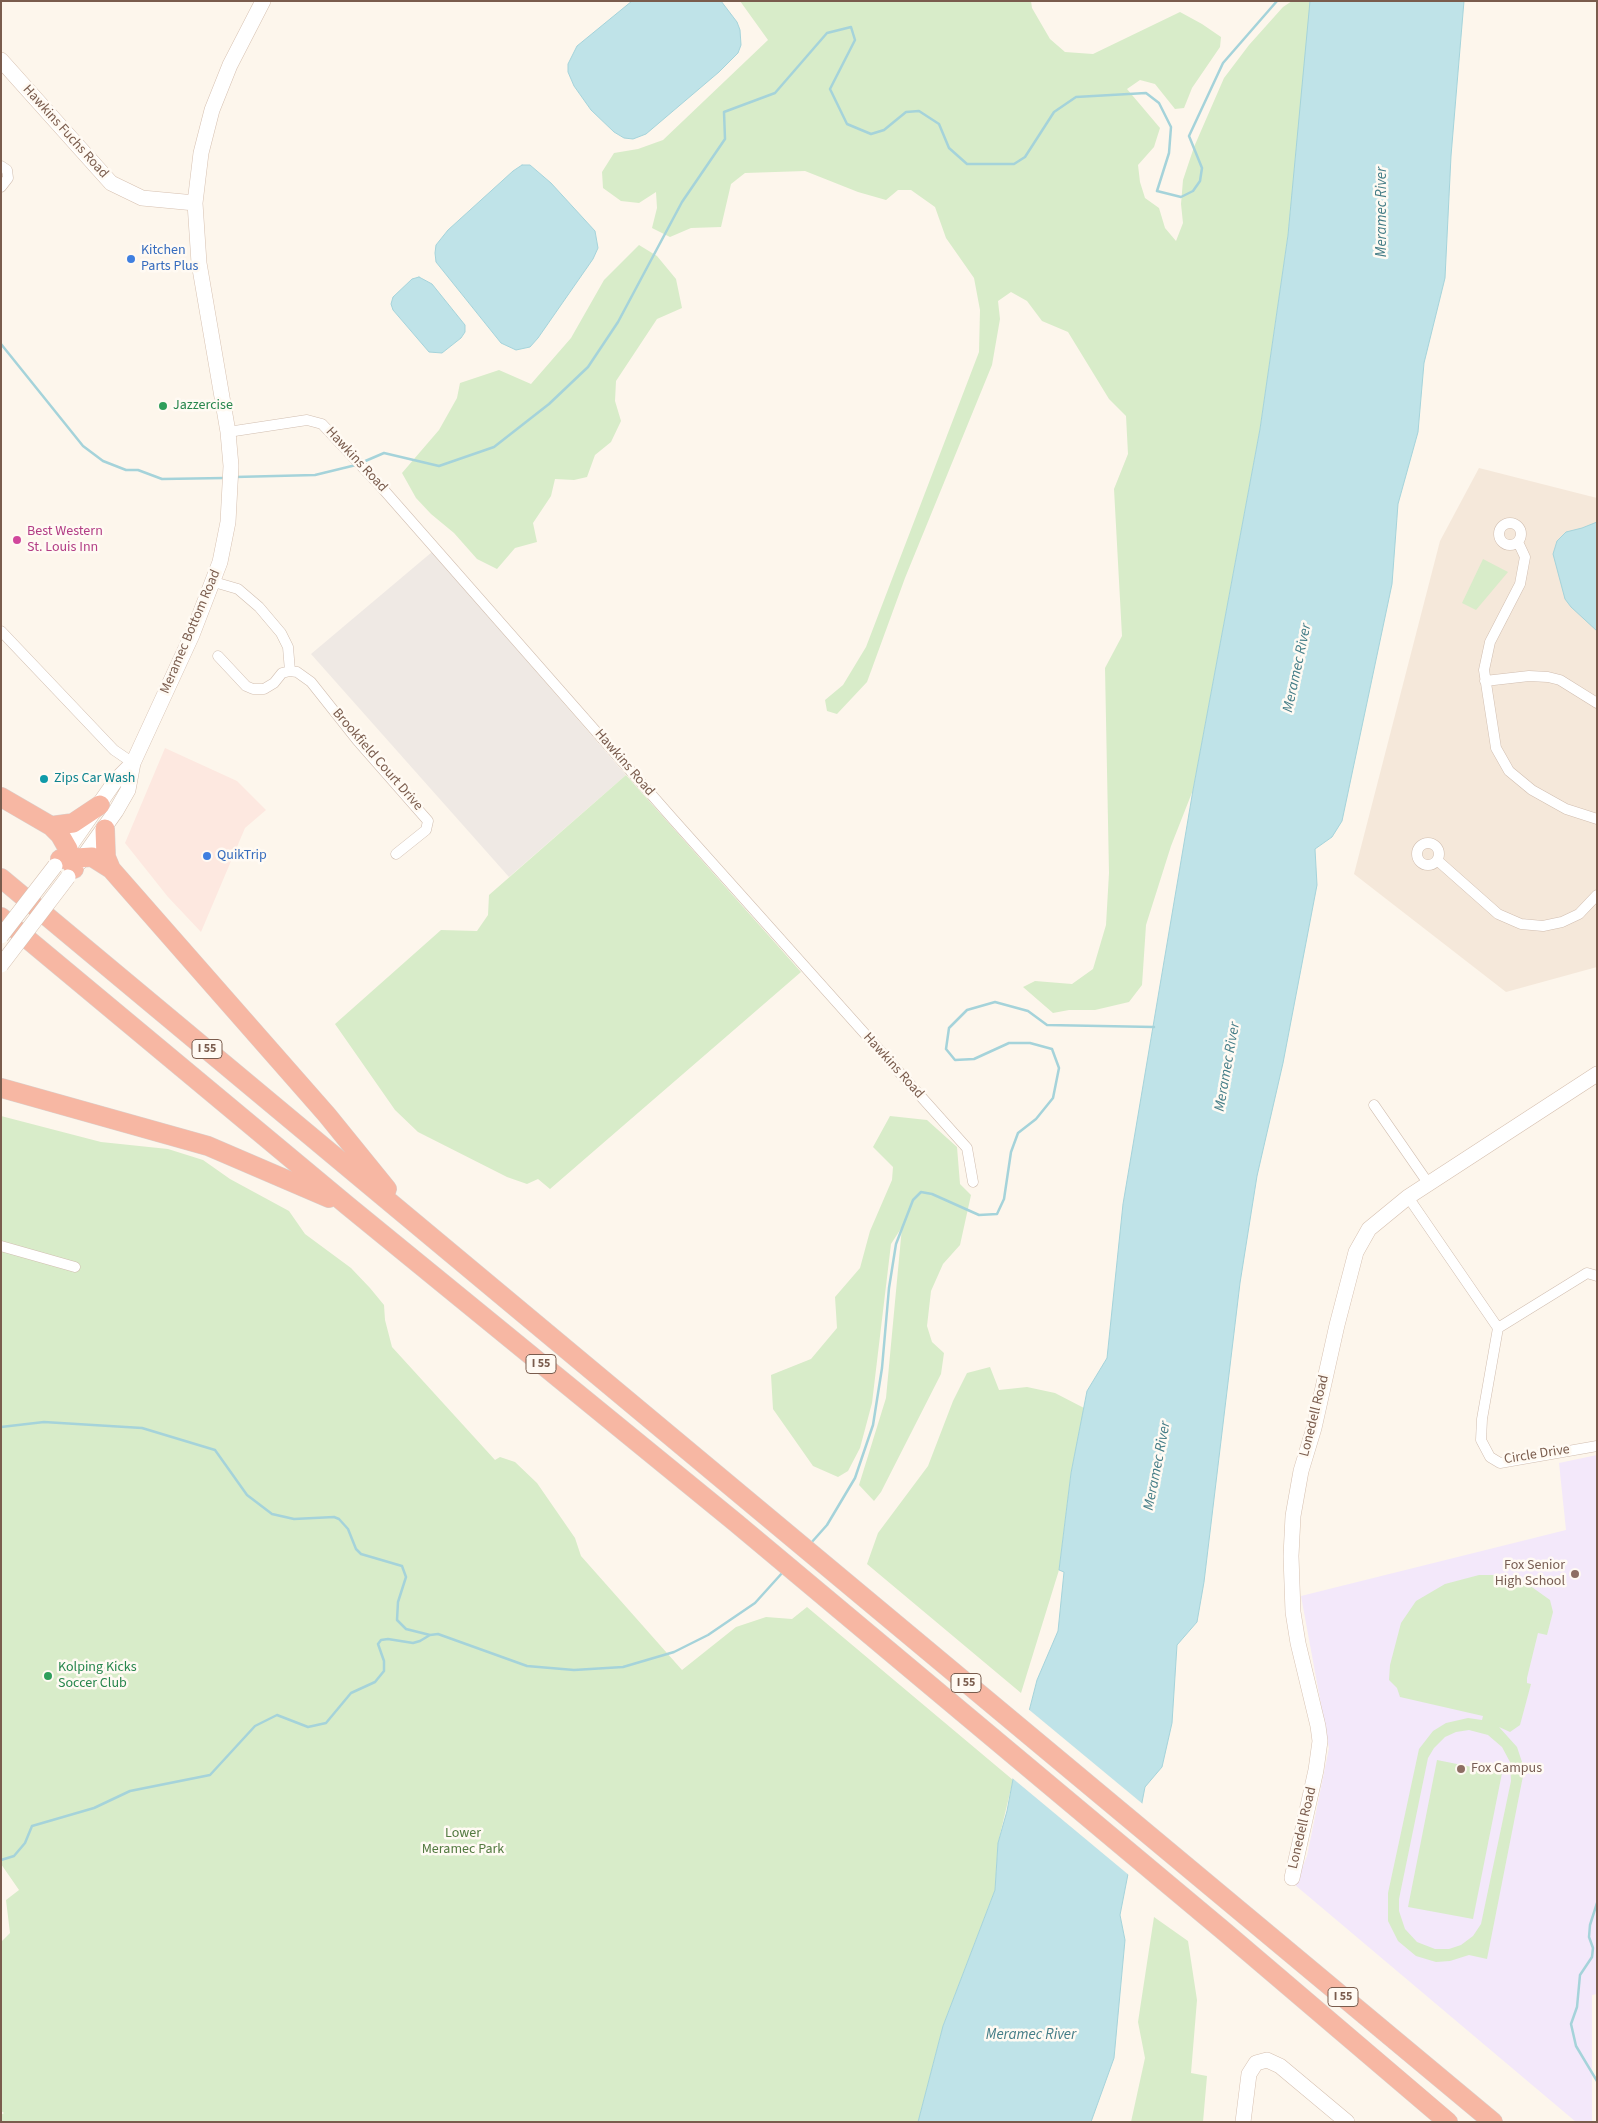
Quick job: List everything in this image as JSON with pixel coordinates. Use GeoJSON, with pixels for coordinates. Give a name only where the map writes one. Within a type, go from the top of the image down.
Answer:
{"type":"FeatureCollection","features":[{"type":"Feature","properties":{"kind":"highway"},"geometry":{"type":"LineString","coordinates":[[1,797],[50,826],[60,835],[69,862],[92,857],[111,869],[327,1115],[413,1221]]}},
{"type":"Feature","properties":{"kind":"highway"},"geometry":{"type":"LineString","coordinates":[[50,826],[73,823],[100,805]]}},
{"type":"Feature","properties":{"kind":"highway"},"geometry":{"type":"LineString","coordinates":[[104,828],[106,857],[111,869]]}},
{"type":"Feature","properties":{"kind":"highway","name":"I 55"},"geometry":{"type":"LineString","coordinates":[[1,878],[1492,2122]]}},
{"type":"Feature","properties":{"kind":"highway","name":"I 55"},"geometry":{"type":"LineString","coordinates":[[1,917],[348,1206],[735,1522],[1188,1901],[1448,2122]]}},
{"type":"Feature","properties":{"kind":"highway"},"geometry":{"type":"LineString","coordinates":[[1,1088],[208,1146],[348,1206]]}},
{"type":"Feature","properties":{"kind":"street","name":"Meramec Bottom Road"},"geometry":{"type":"LineString","coordinates":[[1,936],[69,862],[104,828],[128,790],[133,762],[192,635],[214,582],[228,522],[231,466],[228,432],[199,263],[195,203],[201,153],[212,110],[230,66],[263,1]]}},
{"type":"Feature","properties":{"kind":"street","name":"Hawkins Fuchs Road"},"geometry":{"type":"LineString","coordinates":[[1,60],[111,183],[142,198],[195,203]]}},
{"type":"Feature","properties":{"kind":"street"},"geometry":{"type":"LineString","coordinates":[[1,166],[7,170],[8,178],[1,187]]}},
{"type":"Feature","properties":{"kind":"street","name":"Hawkins Road"},"geometry":{"type":"LineString","coordinates":[[228,432],[307,420],[322,424],[496,611],[967,1148],[974,1182]]}},
{"type":"Feature","properties":{"kind":"street"},"geometry":{"type":"LineString","coordinates":[[1518,542],[1525,557],[1524,570],[1515,598],[1487,650],[1484,681],[1493,740],[1501,760],[1509,771],[1526,786],[1576,813],[1597,819]]}},
{"type":"Feature","properties":{"kind":"street"},"geometry":{"type":"LineString","coordinates":[[214,582],[238,589],[276,627],[288,647],[290,671],[282,673],[274,684],[264,689],[253,689],[246,686],[218,656]]}},
{"type":"Feature","properties":{"kind":"street"},"geometry":{"type":"LineString","coordinates":[[1,631],[103,739],[133,762]]}},
{"type":"Feature","properties":{"kind":"street","name":"Brookfield Court Drive"},"geometry":{"type":"LineString","coordinates":[[290,671],[297,672],[310,682],[357,740],[428,820],[426,830],[396,854]]}},
{"type":"Feature","properties":{"kind":"street"},"geometry":{"type":"LineString","coordinates":[[1484,681],[1529,676],[1548,677],[1560,680],[1597,703]]}},
{"type":"Feature","properties":{"kind":"street","name":"Meramec Bottom Road"},"geometry":{"type":"LineString","coordinates":[[1,965],[69,862],[116,780],[133,762]]}},
{"type":"Feature","properties":{"kind":"street"},"geometry":{"type":"LineString","coordinates":[[1437,860],[1498,914],[1521,924],[1543,926],[1562,922],[1579,914],[1597,895]]}},
{"type":"Feature","properties":{"kind":"street","name":"Lonedell Road"},"geometry":{"type":"LineString","coordinates":[[1292,1878],[1316,1770],[1320,1741],[1293,1612],[1291,1546],[1296,1497],[1344,1295],[1358,1248],[1364,1235],[1374,1223],[1408,1197],[1597,1074]]}},
{"type":"Feature","properties":{"kind":"street"},"geometry":{"type":"LineString","coordinates":[[1374,1105],[1428,1183]]}},
{"type":"Feature","properties":{"kind":"street"},"geometry":{"type":"LineString","coordinates":[[1408,1197],[1498,1328],[1587,1272],[1597,1276]]}},
{"type":"Feature","properties":{"kind":"street"},"geometry":{"type":"LineString","coordinates":[[1,1246],[75,1267]]}},
{"type":"Feature","properties":{"kind":"street","name":"Circle Drive"},"geometry":{"type":"LineString","coordinates":[[1498,1328],[1482,1419],[1481,1440],[1490,1457],[1500,1462],[1597,1446]]}},
{"type":"Feature","properties":{"kind":"street"},"geometry":{"type":"LineString","coordinates":[[1243,2122],[1248,2078],[1251,2070],[1259,2061],[1270,2061],[1280,2066],[1347,2122]]}},
{"type":"Feature","properties":{"kind":"shaded area"},"geometry":{"type":"Polygon","coordinates":[[[1479,468],[1597,498],[1597,967],[1506,992],[1354,874],[1440,541],[1479,468]]]}},
{"type":"Feature","properties":{"kind":"shaded area"},"geometry":{"type":"Polygon","coordinates":[[[432,552],[626,775],[509,877],[311,654],[432,552]]]}},
{"type":"Feature","properties":{"kind":"shaded area"},"geometry":{"type":"Polygon","coordinates":[[[165,748],[237,781],[266,810],[245,828],[201,932],[168,897],[125,843],[165,748]]]}},
{"type":"Feature","properties":{"kind":"shaded area","name":"Fox Campus"},"geometry":{"type":"Polygon","coordinates":[[[1597,1455],[1597,1994],[1592,1995],[1592,2122],[1576,2122],[1295,1885],[1307,1856],[1329,1748],[1301,1596],[1566,1530],[1559,1463],[1597,1455]]]}},
{"type":"Feature","properties":{"kind":"green space"},"geometry":{"type":"Polygon","coordinates":[[[740,1],[1031,1],[1032,8],[1050,39],[1065,52],[1093,54],[1180,12],[1202,24],[1221,37],[1220,47],[1192,88],[1184,108],[1175,109],[1155,84],[1140,80],[1127,89],[1160,128],[1154,147],[1138,165],[1140,182],[1145,198],[1159,208],[1165,228],[1176,241],[1183,223],[1181,204],[1183,180],[1194,147],[1224,78],[1249,45],[1283,7],[1292,1],[1311,2],[1288,235],[1260,429],[1193,790],[1171,846],[1146,925],[1142,985],[1129,1002],[1095,1010],[1069,1010],[1053,1013],[1023,987],[1035,981],[1072,984],[1093,969],[1106,925],[1109,873],[1105,668],[1122,636],[1114,489],[1128,454],[1126,416],[1109,399],[1068,332],[1042,321],[1027,301],[1011,292],[998,301],[1000,319],[992,365],[905,578],[867,682],[837,714],[827,711],[825,700],[843,685],[866,647],[979,352],[980,310],[974,278],[946,238],[935,207],[911,190],[898,190],[886,200],[858,192],[805,171],[745,173],[731,184],[721,227],[691,228],[670,237],[652,228],[657,208],[656,192],[639,203],[621,201],[603,188],[602,172],[614,153],[638,149],[663,140],[768,40],[740,1]]]}},
{"type":"Feature","properties":{"kind":"green space"},"geometry":{"type":"Polygon","coordinates":[[[639,245],[657,256],[676,279],[682,308],[657,319],[616,381],[615,401],[621,421],[611,442],[595,455],[587,477],[574,480],[555,479],[551,496],[533,523],[537,542],[515,548],[497,569],[477,559],[454,533],[431,514],[416,498],[402,473],[439,430],[457,398],[460,383],[499,370],[531,384],[571,338],[604,280],[639,245]]]}},
{"type":"Feature","properties":{"kind":"green space"},"geometry":{"type":"Polygon","coordinates":[[[1483,559],[1508,572],[1476,610],[1462,603],[1483,559]]]}},
{"type":"Feature","properties":{"kind":"green space"},"geometry":{"type":"Polygon","coordinates":[[[626,775],[801,972],[550,1189],[538,1179],[527,1184],[507,1177],[418,1132],[395,1110],[335,1024],[441,930],[477,931],[488,915],[489,895],[626,775]]]}},
{"type":"Feature","properties":{"kind":"green space","name":"Lower Meramec Park"},"geometry":{"type":"Polygon","coordinates":[[[1,1116],[101,1142],[168,1149],[203,1160],[230,1179],[289,1211],[305,1234],[351,1268],[370,1288],[384,1305],[385,1320],[392,1347],[495,1460],[500,1457],[515,1462],[537,1483],[575,1538],[581,1556],[682,1670],[736,1627],[766,1617],[792,1619],[807,1607],[1013,1780],[998,1843],[995,1890],[943,2026],[918,2122],[1,2122],[1,2115],[4,2113],[1,2111],[1,1942],[10,1933],[6,1900],[19,1890],[1,1864],[1,1116]]]}},
{"type":"Feature","properties":{"kind":"green space"},"geometry":{"type":"Polygon","coordinates":[[[890,1116],[927,1120],[957,1147],[960,1184],[971,1195],[960,1245],[943,1264],[931,1291],[927,1326],[932,1342],[944,1353],[941,1374],[881,1492],[874,1501],[859,1485],[886,1398],[902,1227],[891,1244],[872,1403],[860,1448],[848,1471],[838,1477],[813,1466],[773,1409],[771,1375],[811,1359],[837,1328],[835,1297],[860,1268],[870,1231],[892,1180],[893,1167],[873,1147],[890,1116]]]}},
{"type":"Feature","properties":{"kind":"green space"},"geometry":{"type":"Polygon","coordinates":[[[990,1367],[999,1390],[1027,1387],[1055,1393],[1084,1408],[1071,1473],[1059,1570],[1021,1693],[867,1564],[878,1533],[928,1466],[953,1401],[967,1373],[990,1367]]]}},
{"type":"Feature","properties":{"kind":"green space"},"geometry":{"type":"Polygon","coordinates":[[[1479,1575],[1501,1575],[1529,1585],[1550,1600],[1553,1612],[1547,1635],[1538,1633],[1527,1678],[1527,1683],[1531,1684],[1520,1725],[1510,1732],[1499,1727],[1517,1747],[1522,1762],[1523,1776],[1487,1959],[1469,1955],[1450,1961],[1436,1962],[1416,1956],[1398,1941],[1388,1921],[1388,1893],[1419,1749],[1433,1731],[1446,1723],[1468,1718],[1482,1720],[1483,1716],[1400,1697],[1397,1688],[1389,1680],[1390,1665],[1401,1623],[1416,1601],[1445,1584],[1479,1575]],[[1469,1730],[1456,1732],[1445,1737],[1434,1748],[1428,1758],[1399,1899],[1399,1911],[1405,1929],[1417,1942],[1435,1949],[1449,1949],[1461,1945],[1473,1936],[1481,1924],[1511,1781],[1510,1762],[1502,1747],[1488,1735],[1469,1730]]]}},
{"type":"Feature","properties":{"kind":"green space"},"geometry":{"type":"Polygon","coordinates":[[[1437,1760],[1502,1773],[1473,1919],[1408,1907],[1437,1760]]]}},
{"type":"Feature","properties":{"kind":"green space"},"geometry":{"type":"Polygon","coordinates":[[[1154,1917],[1188,1941],[1197,2000],[1191,2073],[1207,2076],[1203,2122],[1131,2122],[1145,2058],[1138,2022],[1154,1917]]]}},
{"type":"Feature","properties":{"kind":"water"},"geometry":{"type":"Polygon","coordinates":[[[632,1],[721,1],[737,22],[740,30],[741,45],[738,53],[719,72],[646,134],[633,139],[624,138],[614,132],[591,110],[574,86],[568,72],[568,64],[577,46],[632,1]]]}},
{"type":"Feature","properties":{"kind":"water","name":"Meramec River"},"geometry":{"type":"Polygon","coordinates":[[[1310,1],[1464,1],[1451,156],[1445,278],[1424,363],[1418,432],[1398,504],[1392,584],[1342,821],[1332,837],[1315,849],[1317,885],[1283,1063],[1257,1176],[1240,1283],[1204,1582],[1197,1622],[1177,1645],[1172,1723],[1162,1767],[1145,1787],[1120,1915],[1125,1940],[1114,2058],[1091,2122],[918,2122],[943,2026],[995,1890],[998,1843],[1007,1811],[1017,1758],[1037,1680],[1058,1631],[1064,1572],[1059,1570],[1071,1473],[1087,1391],[1107,1358],[1123,1204],[1193,790],[1260,429],[1288,235],[1310,1]]]}},
{"type":"Feature","properties":{"kind":"water"},"geometry":{"type":"Polygon","coordinates":[[[522,165],[530,165],[551,183],[595,231],[598,248],[593,259],[538,338],[530,347],[516,350],[501,343],[436,262],[435,253],[436,245],[448,230],[522,165]]]}},
{"type":"Feature","properties":{"kind":"water"},"geometry":{"type":"Polygon","coordinates":[[[419,277],[432,284],[465,325],[465,332],[461,338],[442,353],[429,352],[393,310],[391,304],[393,297],[412,279],[419,277]]]}},
{"type":"Feature","properties":{"kind":"water"},"geometry":{"type":"Polygon","coordinates":[[[1597,522],[1597,631],[1565,599],[1553,554],[1557,541],[1566,532],[1597,522]]]}},
{"type":"Feature","properties":{"kind":"pier"},"geometry":{"type":"Polygon","coordinates":[[[1027,1708],[1144,1805],[1130,1876],[1011,1777],[1027,1708]]]}},
{"type":"Feature","properties":{"kind":"waterway"},"geometry":{"type":"LineString","coordinates":[[363,462],[384,453],[439,466],[494,447],[549,404],[588,367],[618,322],[682,202],[725,139],[724,112],[775,93],[827,33],[851,27],[855,40],[830,89],[847,124],[871,134],[884,130],[906,112],[919,111],[939,124],[949,148],[967,164],[1014,164],[1025,157],[1054,112],[1076,97],[1146,93],[1159,103],[1171,127],[1169,153],[1157,191],[1181,197],[1193,191],[1200,181],[1202,168],[1189,136],[1223,63],[1277,1]]}},
{"type":"Feature","properties":{"kind":"waterway"},"geometry":{"type":"LineString","coordinates":[[1,344],[83,446],[103,461],[126,470],[138,470],[162,479],[225,478]]}},
{"type":"Feature","properties":{"kind":"waterway"},"geometry":{"type":"LineString","coordinates":[[235,477],[315,475],[356,465]]}},
{"type":"Feature","properties":{"kind":"waterway"},"geometry":{"type":"LineString","coordinates":[[811,1543],[827,1525],[855,1478],[873,1425],[882,1368],[889,1288],[896,1244],[913,1200],[921,1192],[932,1194],[979,1215],[997,1214],[1004,1199],[1011,1152],[1018,1133],[1036,1119],[1053,1098],[1059,1068],[1052,1049],[1030,1043],[1009,1043],[974,1059],[955,1060],[946,1049],[949,1028],[967,1010],[995,1002],[1028,1011],[1047,1025],[1154,1027]]}},
{"type":"Feature","properties":{"kind":"waterway"},"geometry":{"type":"LineString","coordinates":[[1,1427],[44,1422],[142,1428],[215,1450],[247,1495],[272,1514],[294,1519],[334,1517],[339,1519],[348,1529],[356,1549],[361,1554],[402,1566],[406,1577],[398,1602],[397,1620],[406,1629],[430,1635]]}},
{"type":"Feature","properties":{"kind":"waterway"},"geometry":{"type":"LineString","coordinates":[[1,1860],[14,1856],[25,1843],[32,1826],[94,1808],[130,1791],[210,1775],[255,1726],[277,1715],[308,1727],[326,1723],[351,1693],[375,1682],[384,1671],[384,1661],[378,1644],[381,1640],[388,1639],[413,1643],[430,1635],[438,1634],[527,1666],[574,1670],[623,1667],[674,1652],[708,1635],[755,1603],[783,1572]]}},
{"type":"Feature","properties":{"kind":"waterway"},"geometry":{"type":"LineString","coordinates":[[1597,1903],[1590,1925],[1589,1937],[1593,1948],[1592,1957],[1580,1975],[1577,2007],[1571,2024],[1576,2046],[1597,2081]]}},
{"type":"Feature","properties":{"kind":"place","name":"Kitchen Parts Plus"},"geometry":{"type":"Point","coordinates":[131,259]}},
{"type":"Feature","properties":{"kind":"place","name":"Jazzercise"},"geometry":{"type":"Point","coordinates":[163,406]}},
{"type":"Feature","properties":{"kind":"place","name":"Best Western St. Louis Inn"},"geometry":{"type":"Point","coordinates":[17,540]}},
{"type":"Feature","properties":{"kind":"place","name":"Zips Car Wash"},"geometry":{"type":"Point","coordinates":[44,779]}},
{"type":"Feature","properties":{"kind":"place","name":"QuikTrip"},"geometry":{"type":"Point","coordinates":[207,856]}},
{"type":"Feature","properties":{"kind":"place","name":"Fox Senior High School"},"geometry":{"type":"Point","coordinates":[1575,1574]}},
{"type":"Feature","properties":{"kind":"place","name":"Kolping Kicks Soccer Club"},"geometry":{"type":"Point","coordinates":[48,1676]}},
{"type":"Feature","properties":{"kind":"place","name":"Fox Campus"},"geometry":{"type":"Point","coordinates":[1461,1769]}}]}
